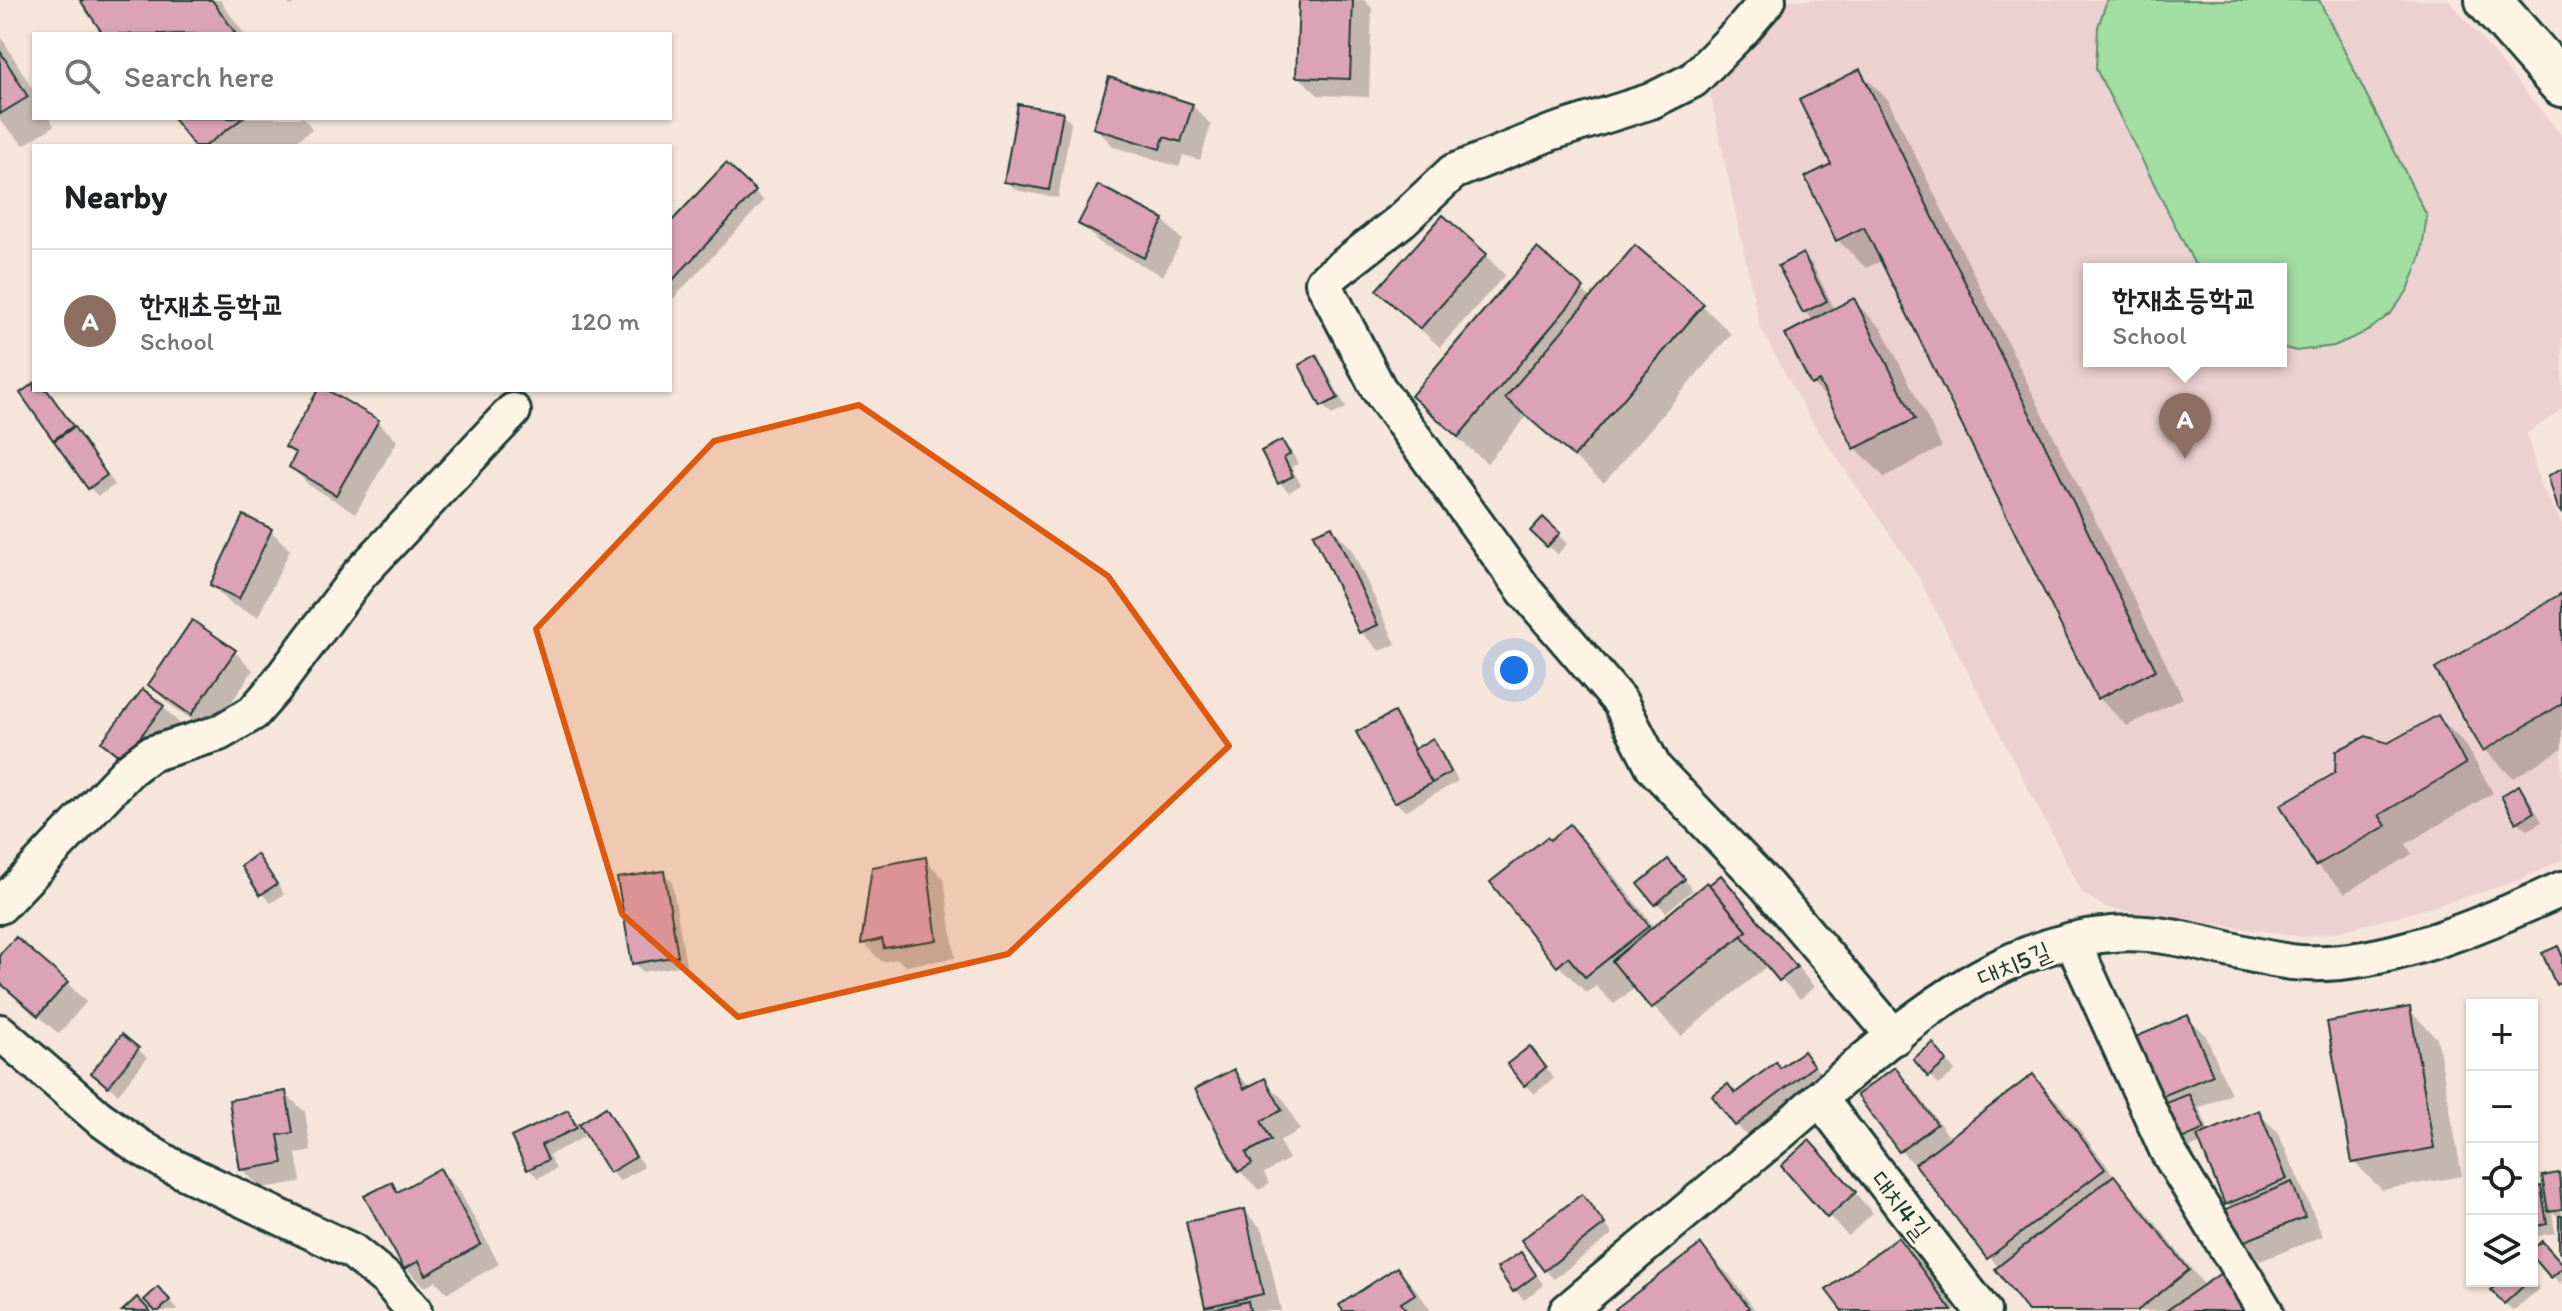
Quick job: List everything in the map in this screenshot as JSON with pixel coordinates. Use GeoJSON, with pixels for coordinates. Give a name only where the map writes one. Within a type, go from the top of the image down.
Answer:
{"type":"FeatureCollection","features":[{"type":"Feature","properties":{"kind":"main road"},"geometry":{"type":"LineString","coordinates":[[2488,0],[2562,84]]}},
{"type":"Feature","properties":{"kind":"street"},"geometry":{"type":"LineString","coordinates":[[1768,0],[1693,80],[1651,101],[1550,133],[1453,172],[1402,220],[1323,282],[1378,388],[1525,591],[1620,702],[1654,768],[1767,886],[1895,1037]]}},
{"type":"Feature","properties":{"kind":"street"},"geometry":{"type":"LineString","coordinates":[[0,906],[129,770],[150,754],[219,733],[253,713],[359,575],[513,411]]}},
{"type":"Feature","properties":{"kind":"street","name":"대치5길"},"geometry":{"type":"LineString","coordinates":[[1567,1311],[1917,1017],[2003,964],[2072,940],[2112,934],[2165,935],[2292,962],[2333,963],[2369,959],[2454,933],[2562,889]]}},
{"type":"Feature","properties":{"kind":"street"},"geometry":{"type":"LineString","coordinates":[[2072,940],[2167,1150],[2265,1311]]}},
{"type":"Feature","properties":{"kind":"street"},"geometry":{"type":"LineString","coordinates":[[0,1032],[98,1117],[137,1145],[170,1165],[352,1251],[388,1280],[414,1311]]}},
{"type":"Feature","properties":{"kind":"street","name":"대치4길"},"geometry":{"type":"LineString","coordinates":[[1820,1099],[1983,1311]]}},
{"type":"Feature","properties":{"kind":"highlighted area"},"geometry":{"type":"Polygon","coordinates":[[[859,405],[1108,576],[1229,746],[1008,954],[738,1017],[622,914],[536,629],[714,441],[859,405]]]}},
{"type":"Feature","properties":{"kind":"shaded area"},"geometry":{"type":"Polygon","coordinates":[[[1779,0],[2449,0],[2562,136],[2562,409],[2527,434],[2540,484],[2562,523],[2562,860],[2517,881],[2422,910],[2337,932],[2302,937],[2107,908],[2083,894],[1917,574],[1810,419],[1760,327],[1707,78],[1779,0]]]}},
{"type":"Feature","properties":{"kind":"green space"},"geometry":{"type":"Polygon","coordinates":[[[2107,0],[2319,0],[2427,216],[2421,256],[2408,290],[2391,313],[2368,331],[2334,346],[2296,351],[2287,349],[2287,263],[2194,263],[2096,69],[2098,27],[2107,0]]]}},
{"type":"Feature","properties":{"kind":"building"},"geometry":{"type":"Polygon","coordinates":[[[80,0],[212,0],[235,32],[102,32],[80,0]]]}},
{"type":"Feature","properties":{"kind":"building"},"geometry":{"type":"Polygon","coordinates":[[[1299,0],[1353,0],[1350,79],[1296,77],[1299,0]]]}},
{"type":"Feature","properties":{"kind":"building"},"geometry":{"type":"Polygon","coordinates":[[[0,51],[28,97],[0,114],[0,51]]]}},
{"type":"Feature","properties":{"kind":"building"},"geometry":{"type":"Polygon","coordinates":[[[1860,69],[2156,670],[2097,699],[1864,227],[1836,241],[1805,177],[1831,164],[1799,100],[1860,69]]]}},
{"type":"Feature","properties":{"kind":"building"},"geometry":{"type":"Polygon","coordinates":[[[1109,77],[1193,104],[1181,142],[1164,137],[1160,149],[1093,128],[1109,77]]]}},
{"type":"Feature","properties":{"kind":"building"},"geometry":{"type":"Polygon","coordinates":[[[1018,104],[1063,112],[1049,190],[1004,182],[1018,104]]]}},
{"type":"Feature","properties":{"kind":"building"},"geometry":{"type":"Polygon","coordinates":[[[174,120],[240,120],[208,144],[192,144],[174,120]]]}},
{"type":"Feature","properties":{"kind":"building"},"geometry":{"type":"Polygon","coordinates":[[[726,163],[756,191],[672,281],[672,221],[726,163]]]}},
{"type":"Feature","properties":{"kind":"building"},"geometry":{"type":"Polygon","coordinates":[[[1098,185],[1164,219],[1144,258],[1078,224],[1098,185]]]}},
{"type":"Feature","properties":{"kind":"building"},"geometry":{"type":"Polygon","coordinates":[[[1443,215],[1487,254],[1420,329],[1376,290],[1443,215]]]}},
{"type":"Feature","properties":{"kind":"building"},"geometry":{"type":"Polygon","coordinates":[[[1635,245],[1704,304],[1574,457],[1505,398],[1635,245]]]}},
{"type":"Feature","properties":{"kind":"building"},"geometry":{"type":"Polygon","coordinates":[[[1537,248],[1584,288],[1458,437],[1411,396],[1537,248]]]}},
{"type":"Feature","properties":{"kind":"building"},"geometry":{"type":"Polygon","coordinates":[[[1803,253],[1827,301],[1803,313],[1778,266],[1803,253]]]}},
{"type":"Feature","properties":{"kind":"building"},"geometry":{"type":"Polygon","coordinates":[[[1854,298],[1915,419],[1854,449],[1819,381],[1811,385],[1785,334],[1854,298]]]}},
{"type":"Feature","properties":{"kind":"building"},"geometry":{"type":"Polygon","coordinates":[[[1316,355],[1338,398],[1321,407],[1299,365],[1316,355]]]}},
{"type":"Feature","properties":{"kind":"building"},"geometry":{"type":"Polygon","coordinates":[[[32,384],[32,392],[48,392],[73,426],[53,440],[20,393],[32,384]]]}},
{"type":"Feature","properties":{"kind":"building"},"geometry":{"type":"Polygon","coordinates":[[[317,392],[330,392],[379,420],[336,495],[289,467],[296,453],[285,447],[317,392]]]}},
{"type":"Feature","properties":{"kind":"building"},"geometry":{"type":"Polygon","coordinates":[[[74,427],[107,475],[88,489],[54,441],[74,427]]]}},
{"type":"Feature","properties":{"kind":"building"},"geometry":{"type":"Polygon","coordinates":[[[1282,440],[1290,454],[1284,458],[1293,476],[1278,484],[1261,451],[1282,440]]]}},
{"type":"Feature","properties":{"kind":"building"},"geometry":{"type":"Polygon","coordinates":[[[2562,468],[2562,512],[2558,509],[2548,476],[2562,468]]]}},
{"type":"Feature","properties":{"kind":"building"},"geometry":{"type":"Polygon","coordinates":[[[243,515],[272,529],[239,599],[210,585],[243,515]]]}},
{"type":"Feature","properties":{"kind":"building"},"geometry":{"type":"Polygon","coordinates":[[[1543,517],[1560,533],[1547,547],[1530,531],[1543,517]]]}},
{"type":"Feature","properties":{"kind":"building"},"geometry":{"type":"Polygon","coordinates":[[[1332,526],[1378,625],[1359,633],[1313,534],[1332,526]]]}},
{"type":"Feature","properties":{"kind":"building"},"geometry":{"type":"Polygon","coordinates":[[[2562,593],[2562,704],[2483,751],[2435,669],[2562,593]]]}},
{"type":"Feature","properties":{"kind":"building"},"geometry":{"type":"Polygon","coordinates":[[[192,620],[236,650],[191,715],[148,685],[192,620]]]}},
{"type":"Feature","properties":{"kind":"building"},"geometry":{"type":"Polygon","coordinates":[[[143,689],[164,706],[123,759],[101,742],[143,689]]]}},
{"type":"Feature","properties":{"kind":"building"},"geometry":{"type":"Polygon","coordinates":[[[1394,712],[1432,783],[1394,803],[1356,732],[1394,712]]]}},
{"type":"Feature","properties":{"kind":"building"},"geometry":{"type":"Polygon","coordinates":[[[2438,715],[2466,764],[2379,815],[2386,826],[2315,866],[2280,805],[2335,773],[2336,751],[2366,736],[2388,743],[2438,715]]]}},
{"type":"Feature","properties":{"kind":"building"},"geometry":{"type":"Polygon","coordinates":[[[1433,738],[1451,772],[1432,783],[1413,750],[1433,738]]]}},
{"type":"Feature","properties":{"kind":"building"},"geometry":{"type":"Polygon","coordinates":[[[2519,785],[2534,812],[2516,823],[2501,796],[2519,785]]]}},
{"type":"Feature","properties":{"kind":"building"},"geometry":{"type":"Polygon","coordinates":[[[1570,824],[1649,926],[1585,977],[1568,957],[1557,967],[1490,882],[1547,837],[1550,840],[1570,824]]]}},
{"type":"Feature","properties":{"kind":"building"},"geometry":{"type":"Polygon","coordinates":[[[257,854],[277,884],[260,895],[241,866],[257,854]]]}},
{"type":"Feature","properties":{"kind":"building"},"geometry":{"type":"Polygon","coordinates":[[[926,857],[937,940],[884,948],[882,939],[861,944],[872,867],[926,857]]]}},
{"type":"Feature","properties":{"kind":"building"},"geometry":{"type":"Polygon","coordinates":[[[1668,859],[1685,879],[1655,905],[1638,884],[1668,859]]]}},
{"type":"Feature","properties":{"kind":"building"},"geometry":{"type":"Polygon","coordinates":[[[664,871],[678,956],[632,964],[617,878],[664,871]]]}},
{"type":"Feature","properties":{"kind":"building"},"geometry":{"type":"Polygon","coordinates":[[[1721,875],[1797,967],[1779,981],[1741,935],[1747,931],[1709,885],[1721,875]]]}},
{"type":"Feature","properties":{"kind":"building"},"geometry":{"type":"Polygon","coordinates":[[[1707,882],[1747,931],[1651,1009],[1612,961],[1707,882]]]}},
{"type":"Feature","properties":{"kind":"building"},"geometry":{"type":"Polygon","coordinates":[[[16,937],[68,982],[38,1016],[0,983],[0,954],[16,937]]]}},
{"type":"Feature","properties":{"kind":"building"},"geometry":{"type":"Polygon","coordinates":[[[2558,946],[2562,955],[2562,982],[2556,985],[2542,953],[2558,946]]]}},
{"type":"Feature","properties":{"kind":"building"},"geometry":{"type":"Polygon","coordinates":[[[2410,1007],[2434,1148],[2352,1163],[2327,1022],[2410,1007]]]}},
{"type":"Feature","properties":{"kind":"building"},"geometry":{"type":"Polygon","coordinates":[[[2188,1015],[2213,1075],[2158,1098],[2133,1038],[2188,1015]]]}},
{"type":"Feature","properties":{"kind":"building"},"geometry":{"type":"Polygon","coordinates":[[[122,1034],[139,1048],[108,1087],[91,1073],[122,1034]]]}},
{"type":"Feature","properties":{"kind":"building"},"geometry":{"type":"Polygon","coordinates":[[[1933,1043],[1947,1061],[1928,1077],[1913,1059],[1933,1043]]]}},
{"type":"Feature","properties":{"kind":"building"},"geometry":{"type":"Polygon","coordinates":[[[1530,1046],[1546,1067],[1524,1086],[1507,1064],[1530,1046]]]}},
{"type":"Feature","properties":{"kind":"building"},"geometry":{"type":"Polygon","coordinates":[[[1803,1051],[1814,1066],[1735,1126],[1712,1096],[1728,1084],[1735,1093],[1776,1062],[1780,1068],[1803,1051]]]}},
{"type":"Feature","properties":{"kind":"building"},"geometry":{"type":"Polygon","coordinates":[[[1895,1067],[1937,1124],[1899,1152],[1857,1095],[1895,1067]]]}},
{"type":"Feature","properties":{"kind":"building"},"geometry":{"type":"Polygon","coordinates":[[[1234,1069],[1244,1089],[1265,1078],[1282,1110],[1261,1121],[1271,1140],[1246,1153],[1252,1164],[1238,1172],[1195,1089],[1234,1069]]]}},
{"type":"Feature","properties":{"kind":"building"},"geometry":{"type":"Polygon","coordinates":[[[2033,1074],[2105,1169],[1987,1259],[1915,1164],[2033,1074]]]}},
{"type":"Feature","properties":{"kind":"building"},"geometry":{"type":"Polygon","coordinates":[[[286,1091],[293,1133],[278,1135],[283,1163],[240,1170],[229,1100],[286,1091]]]}},
{"type":"Feature","properties":{"kind":"building"},"geometry":{"type":"Polygon","coordinates":[[[2189,1094],[2205,1129],[2179,1140],[2164,1104],[2189,1094]]]}},
{"type":"Feature","properties":{"kind":"building"},"geometry":{"type":"Polygon","coordinates":[[[606,1107],[636,1157],[609,1173],[579,1124],[606,1107]]]}},
{"type":"Feature","properties":{"kind":"building"},"geometry":{"type":"Polygon","coordinates":[[[568,1110],[577,1128],[541,1145],[548,1160],[527,1170],[511,1137],[568,1110]]]}},
{"type":"Feature","properties":{"kind":"building"},"geometry":{"type":"Polygon","coordinates":[[[2259,1110],[2287,1179],[2225,1205],[2197,1136],[2259,1110]]]}},
{"type":"Feature","properties":{"kind":"building"},"geometry":{"type":"Polygon","coordinates":[[[1809,1140],[1856,1192],[1827,1218],[1781,1166],[1809,1140]]]}},
{"type":"Feature","properties":{"kind":"building"},"geometry":{"type":"Polygon","coordinates":[[[440,1168],[481,1244],[426,1275],[419,1261],[404,1269],[364,1196],[392,1182],[397,1192],[440,1168]]]}},
{"type":"Feature","properties":{"kind":"building"},"geometry":{"type":"Polygon","coordinates":[[[2559,1173],[2562,1209],[2548,1211],[2542,1176],[2559,1173]]]}},
{"type":"Feature","properties":{"kind":"building"},"geometry":{"type":"Polygon","coordinates":[[[2114,1175],[2189,1270],[2137,1311],[2028,1311],[1995,1269],[2114,1175]]]}},
{"type":"Feature","properties":{"kind":"building"},"geometry":{"type":"Polygon","coordinates":[[[2292,1182],[2305,1217],[2240,1243],[2226,1209],[2292,1182]]]}},
{"type":"Feature","properties":{"kind":"building"},"geometry":{"type":"Polygon","coordinates":[[[2541,1186],[2547,1224],[2538,1226],[2538,1215],[2538,1187],[2541,1186]]]}},
{"type":"Feature","properties":{"kind":"building"},"geometry":{"type":"Polygon","coordinates":[[[1582,1194],[1605,1224],[1544,1271],[1521,1240],[1582,1194]]]}},
{"type":"Feature","properties":{"kind":"building"},"geometry":{"type":"Polygon","coordinates":[[[1245,1209],[1263,1294],[1205,1307],[1186,1222],[1245,1209]]]}},
{"type":"Feature","properties":{"kind":"building"},"geometry":{"type":"Polygon","coordinates":[[[2559,1216],[2562,1216],[2562,1252],[2559,1252],[2559,1216]]]}},
{"type":"Feature","properties":{"kind":"building"},"geometry":{"type":"Polygon","coordinates":[[[1898,1237],[1952,1311],[1842,1311],[1826,1290],[1898,1237]]]}},
{"type":"Feature","properties":{"kind":"building"},"geometry":{"type":"Polygon","coordinates":[[[2542,1241],[2562,1263],[2562,1268],[2551,1278],[2538,1263],[2538,1245],[2542,1241]]]}},
{"type":"Feature","properties":{"kind":"building"},"geometry":{"type":"Polygon","coordinates":[[[1701,1244],[1749,1308],[1745,1311],[1615,1309],[1701,1244]]]}},
{"type":"Feature","properties":{"kind":"building"},"geometry":{"type":"Polygon","coordinates":[[[1521,1252],[1536,1275],[1513,1292],[1497,1268],[1521,1252]]]}},
{"type":"Feature","properties":{"kind":"building"},"geometry":{"type":"Polygon","coordinates":[[[1397,1267],[1415,1294],[1401,1303],[1407,1311],[1343,1311],[1339,1305],[1397,1267]]]}},
{"type":"Feature","properties":{"kind":"building"},"geometry":{"type":"Polygon","coordinates":[[[2224,1271],[2252,1311],[2166,1311],[2224,1271]]]}},
{"type":"Feature","properties":{"kind":"building"},"geometry":{"type":"Polygon","coordinates":[[[158,1287],[170,1300],[155,1311],[144,1300],[158,1287]]]}},
{"type":"Feature","properties":{"kind":"building"},"geometry":{"type":"Polygon","coordinates":[[[2494,1287],[2522,1287],[2504,1304],[2491,1290],[2494,1287]]]}},
{"type":"Feature","properties":{"kind":"building"},"geometry":{"type":"Polygon","coordinates":[[[137,1297],[150,1311],[122,1311],[137,1297]]]}},
{"type":"Feature","properties":{"kind":"building"},"geometry":{"type":"Polygon","coordinates":[[[1248,1301],[1250,1311],[1205,1311],[1248,1301]]]}},
{"type":"Feature","properties":{"kind":"place","name":"한재초등학교"},"geometry":{"type":"Point","coordinates":[2185,459]}}]}
